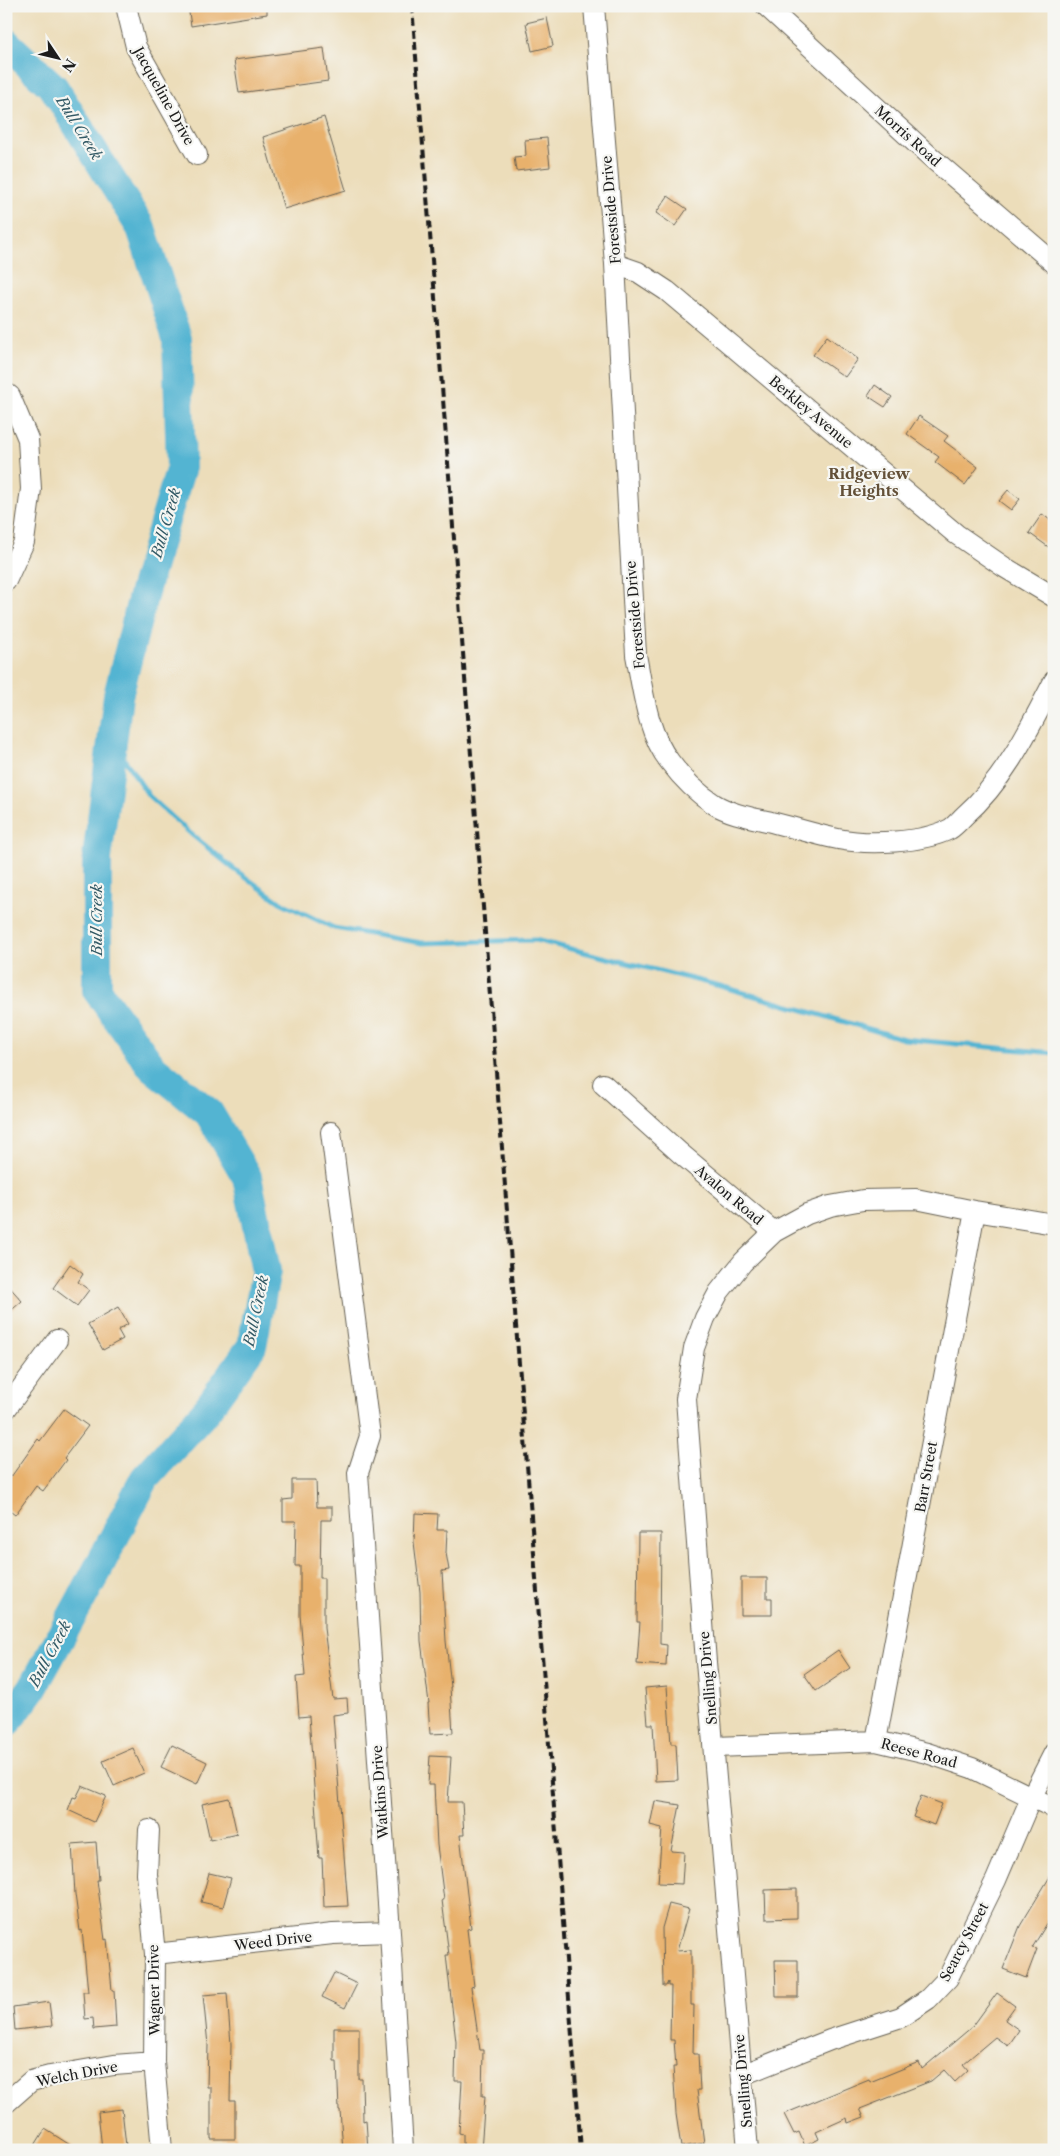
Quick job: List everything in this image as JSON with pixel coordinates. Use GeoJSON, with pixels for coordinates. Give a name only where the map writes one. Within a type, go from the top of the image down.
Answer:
{"type":"FeatureCollection","features":[{"type":"Feature","properties":{"kind":"street","name":"Jacqueline Drive"},"geometry":{"type":"LineString","coordinates":[[126,6],[136,47],[197,155]]}},
{"type":"Feature","properties":{"kind":"street","name":"Forestside Drive"},"geometry":{"type":"LineString","coordinates":[[594,6],[615,264],[636,654],[646,705],[656,736],[669,761],[693,788],[715,804],[736,814],[839,839],[869,842],[910,840],[931,836],[951,828],[983,800],[1013,757],[1054,681]]}},
{"type":"Feature","properties":{"kind":"street","name":"Morris Road"},"geometry":{"type":"LineString","coordinates":[[775,9],[933,159],[1054,263]]}},
{"type":"Feature","properties":{"kind":"street","name":"Berkley Avenue"},"geometry":{"type":"LineString","coordinates":[[615,264],[638,272],[667,291],[956,534],[1004,567],[1054,597]]}},
{"type":"Feature","properties":{"kind":"street"},"geometry":{"type":"LineString","coordinates":[[6,393],[10,396],[28,439],[31,489],[24,542],[6,581]]}},
{"type":"Feature","properties":{"kind":"street","name":"Avalon Road"},"geometry":{"type":"LineString","coordinates":[[603,1084],[680,1154],[774,1232],[807,1214],[830,1206],[863,1200],[916,1199],[1054,1224]]}},
{"type":"Feature","properties":{"kind":"street","name":"Watkins Drive"},"geometry":{"type":"LineString","coordinates":[[331,1132],[370,1436],[358,1473],[403,2150]]}},
{"type":"Feature","properties":{"kind":"street","name":"Barr Street"},"geometry":{"type":"LineString","coordinates":[[876,1742],[975,1211]]}},
{"type":"Feature","properties":{"kind":"street","name":"Snelling Drive"},"geometry":{"type":"LineString","coordinates":[[748,2150],[715,1747],[706,1662],[686,1399],[694,1348],[719,1292],[743,1262],[774,1232]]}},
{"type":"Feature","properties":{"kind":"street"},"geometry":{"type":"LineString","coordinates":[[6,1409],[57,1340]]}},
{"type":"Feature","properties":{"kind":"street","name":"Reese Road"},"geometry":{"type":"LineString","coordinates":[[715,1747],[876,1742],[927,1753],[972,1768],[1054,1808]]}},
{"type":"Feature","properties":{"kind":"street","name":"Searcy Street"},"geometry":{"type":"LineString","coordinates":[[742,2075],[830,2040],[901,2016],[928,1999],[948,1978],[996,1880],[1031,1798],[1054,1753]]}},
{"type":"Feature","properties":{"kind":"street","name":"Wagner Drive"},"geometry":{"type":"LineString","coordinates":[[149,1830],[147,1874],[155,1954],[154,2062],[162,2150]]}},
{"type":"Feature","properties":{"kind":"street","name":"Weed Drive"},"geometry":{"type":"LineString","coordinates":[[155,1954],[333,1934],[390,1932]]}},
{"type":"Feature","properties":{"kind":"street","name":"Welch Drive"},"geometry":{"type":"LineString","coordinates":[[6,2103],[31,2082],[50,2076],[114,2065],[154,2062]]}},
{"type":"Feature","properties":{"kind":"building"},"geometry":{"type":"Polygon","coordinates":[[[188,6],[267,6],[267,14],[191,26],[188,6]]]}},
{"type":"Feature","properties":{"kind":"building"},"geometry":{"type":"Polygon","coordinates":[[[547,18],[553,46],[532,51],[526,23],[547,18]]]}},
{"type":"Feature","properties":{"kind":"building"},"geometry":{"type":"Polygon","coordinates":[[[324,48],[328,81],[239,93],[234,60],[324,48]]]}},
{"type":"Feature","properties":{"kind":"building"},"geometry":{"type":"Polygon","coordinates":[[[324,117],[346,190],[284,209],[263,137],[324,117]]]}},
{"type":"Feature","properties":{"kind":"building"},"geometry":{"type":"Polygon","coordinates":[[[547,138],[550,167],[516,171],[514,157],[526,156],[525,140],[547,138]]]}},
{"type":"Feature","properties":{"kind":"building"},"geometry":{"type":"Polygon","coordinates":[[[668,196],[687,209],[675,226],[656,213],[668,196]]]}},
{"type":"Feature","properties":{"kind":"building"},"geometry":{"type":"Polygon","coordinates":[[[827,336],[858,359],[845,377],[813,355],[827,336]]]}},
{"type":"Feature","properties":{"kind":"building"},"geometry":{"type":"Polygon","coordinates":[[[875,385],[892,397],[885,407],[868,396],[875,385]]]}},
{"type":"Feature","properties":{"kind":"building"},"geometry":{"type":"Polygon","coordinates":[[[919,416],[948,436],[944,441],[978,467],[965,485],[935,462],[939,457],[907,434],[919,416]]]}},
{"type":"Feature","properties":{"kind":"building"},"geometry":{"type":"Polygon","coordinates":[[[1008,490],[1020,499],[1011,510],[999,501],[1008,490]]]}},
{"type":"Feature","properties":{"kind":"building"},"geometry":{"type":"Polygon","coordinates":[[[1042,514],[1054,523],[1054,551],[1029,533],[1042,514]]]}},
{"type":"Feature","properties":{"kind":"building"},"geometry":{"type":"Polygon","coordinates":[[[70,1264],[83,1274],[78,1282],[89,1290],[77,1306],[53,1288],[70,1264]]]}},
{"type":"Feature","properties":{"kind":"building"},"geometry":{"type":"Polygon","coordinates":[[[6,1283],[22,1301],[6,1315],[6,1283]]]}},
{"type":"Feature","properties":{"kind":"building"},"geometry":{"type":"Polygon","coordinates":[[[118,1307],[128,1324],[118,1330],[123,1339],[103,1350],[88,1324],[118,1307]]]}},
{"type":"Feature","properties":{"kind":"building"},"geometry":{"type":"Polygon","coordinates":[[[64,1409],[88,1426],[64,1458],[66,1460],[43,1491],[36,1486],[15,1515],[6,1508],[6,1484],[38,1439],[40,1441],[64,1409]]]}},
{"type":"Feature","properties":{"kind":"building"},"geometry":{"type":"Polygon","coordinates":[[[292,1480],[316,1480],[317,1507],[332,1507],[332,1520],[321,1520],[320,1578],[324,1578],[324,1628],[333,1699],[347,1698],[348,1713],[333,1715],[348,1906],[324,1907],[322,1858],[319,1858],[309,1716],[299,1717],[296,1677],[305,1676],[300,1615],[300,1566],[295,1566],[296,1521],[283,1521],[283,1500],[292,1499],[292,1480]]]}},
{"type":"Feature","properties":{"kind":"building"},"geometry":{"type":"Polygon","coordinates":[[[415,1513],[438,1514],[437,1530],[447,1530],[446,1553],[449,1570],[442,1571],[453,1733],[430,1734],[429,1703],[421,1641],[420,1592],[414,1542],[415,1513]]]}},
{"type":"Feature","properties":{"kind":"building"},"geometry":{"type":"Polygon","coordinates":[[[638,1533],[661,1533],[660,1644],[667,1645],[666,1666],[637,1664],[640,1622],[637,1622],[638,1533]]]}},
{"type":"Feature","properties":{"kind":"building"},"geometry":{"type":"Polygon","coordinates":[[[741,1578],[767,1578],[767,1598],[772,1598],[772,1615],[741,1615],[741,1578]]]}},
{"type":"Feature","properties":{"kind":"building"},"geometry":{"type":"Polygon","coordinates":[[[838,1650],[850,1668],[816,1691],[804,1674],[838,1650]]]}},
{"type":"Feature","properties":{"kind":"building"},"geometry":{"type":"Polygon","coordinates":[[[667,1686],[671,1744],[676,1744],[678,1780],[656,1781],[653,1724],[648,1724],[645,1688],[667,1686]]]}},
{"type":"Feature","properties":{"kind":"building"},"geometry":{"type":"Polygon","coordinates":[[[172,1745],[207,1762],[197,1784],[161,1767],[172,1745]]]}},
{"type":"Feature","properties":{"kind":"building"},"geometry":{"type":"Polygon","coordinates":[[[133,1748],[144,1773],[114,1786],[103,1761],[133,1748]]]}},
{"type":"Feature","properties":{"kind":"building"},"geometry":{"type":"Polygon","coordinates":[[[430,1756],[451,1757],[448,1802],[462,1802],[464,1835],[460,1835],[471,1928],[467,1929],[474,1986],[471,1987],[480,2050],[483,2050],[482,2096],[485,2096],[481,2150],[463,2150],[463,2134],[459,2133],[462,2081],[455,2081],[456,2042],[446,1955],[449,1955],[437,1845],[434,1785],[428,1785],[430,1756]]]}},
{"type":"Feature","properties":{"kind":"building"},"geometry":{"type":"Polygon","coordinates":[[[82,1786],[106,1796],[94,1822],[68,1810],[73,1797],[76,1798],[82,1786]]]}},
{"type":"Feature","properties":{"kind":"building"},"geometry":{"type":"Polygon","coordinates":[[[921,1796],[942,1804],[934,1825],[913,1817],[921,1796]]]}},
{"type":"Feature","properties":{"kind":"building"},"geometry":{"type":"Polygon","coordinates":[[[229,1798],[237,1834],[210,1840],[202,1804],[229,1798]]]}},
{"type":"Feature","properties":{"kind":"building"},"geometry":{"type":"Polygon","coordinates":[[[655,1801],[680,1805],[671,1851],[684,1852],[682,1884],[658,1883],[662,1828],[650,1825],[655,1801]]]}},
{"type":"Feature","properties":{"kind":"building"},"geometry":{"type":"Polygon","coordinates":[[[96,1842],[99,1880],[97,1880],[105,1940],[107,1939],[112,1990],[114,1990],[116,2027],[94,2029],[93,2018],[85,2019],[83,1992],[88,1992],[82,1930],[80,1931],[75,1894],[72,1844],[96,1842]]]}},
{"type":"Feature","properties":{"kind":"building"},"geometry":{"type":"Polygon","coordinates":[[[1054,1870],[1054,1912],[1032,1948],[1037,1949],[1026,1978],[1003,1969],[1020,1926],[1054,1870]]]}},
{"type":"Feature","properties":{"kind":"building"},"geometry":{"type":"Polygon","coordinates":[[[209,1873],[231,1878],[223,1907],[201,1902],[209,1873]]]}},
{"type":"Feature","properties":{"kind":"building"},"geometry":{"type":"Polygon","coordinates":[[[797,1889],[797,1918],[766,1919],[765,1890],[797,1889]]]}},
{"type":"Feature","properties":{"kind":"building"},"geometry":{"type":"Polygon","coordinates":[[[669,1904],[689,1909],[677,1951],[691,1950],[691,2005],[694,2005],[693,2054],[698,2054],[700,2090],[697,2090],[704,2143],[681,2147],[676,2114],[673,2067],[676,2067],[674,2040],[670,2040],[671,1986],[668,1986],[668,1982],[666,1986],[663,1986],[662,1928],[669,1904]]]}},
{"type":"Feature","properties":{"kind":"building"},"geometry":{"type":"Polygon","coordinates":[[[775,1960],[798,1960],[798,1997],[776,1997],[775,1960]]]}},
{"type":"Feature","properties":{"kind":"building"},"geometry":{"type":"Polygon","coordinates":[[[334,1973],[357,1984],[345,2008],[322,1997],[334,1973]]]}},
{"type":"Feature","properties":{"kind":"building"},"geometry":{"type":"Polygon","coordinates":[[[227,1993],[231,2044],[230,2101],[235,2101],[235,2139],[211,2139],[211,2087],[207,2087],[208,2045],[203,1995],[227,1993]]]}},
{"type":"Feature","properties":{"kind":"building"},"geometry":{"type":"Polygon","coordinates":[[[997,1993],[1015,2006],[1005,2020],[1019,2030],[1008,2046],[995,2037],[963,2064],[968,2070],[955,2082],[944,2070],[931,2081],[860,2109],[864,2117],[848,2123],[847,2118],[816,2132],[819,2139],[805,2146],[799,2132],[794,2134],[784,2114],[869,2079],[870,2082],[919,2062],[922,2069],[973,2026],[997,1993]]]}},
{"type":"Feature","properties":{"kind":"building"},"geometry":{"type":"Polygon","coordinates":[[[49,2002],[52,2026],[15,2030],[13,2007],[49,2002]]]}},
{"type":"Feature","properties":{"kind":"building"},"geometry":{"type":"Polygon","coordinates":[[[334,2028],[359,2028],[359,2079],[362,2079],[363,2121],[366,2120],[368,2150],[343,2150],[337,2061],[334,2061],[334,2028]]]}},
{"type":"Feature","properties":{"kind":"building"},"geometry":{"type":"Polygon","coordinates":[[[122,2109],[126,2146],[102,2149],[98,2112],[122,2109]]]}},
{"type":"Feature","properties":{"kind":"building"},"geometry":{"type":"Polygon","coordinates":[[[45,2129],[78,2150],[32,2150],[45,2129]]]}},
{"type":"Feature","properties":{"kind":"waterway","name":"Bull Creek"},"geometry":{"type":"LineString","coordinates":[[6,43],[54,88],[141,228],[177,338],[181,467],[145,588],[118,696],[97,858],[97,990],[152,1067],[209,1113],[247,1177],[266,1271],[252,1346],[205,1412],[145,1478],[32,1689],[6,1724]]}},
{"type":"Feature","properties":{"kind":"waterway"},"geometry":{"type":"LineString","coordinates":[[112,741],[149,796],[191,834],[234,869],[280,902],[334,928],[422,943],[535,940],[720,986],[904,1039],[1054,1053]]}},
{"type":"Feature","properties":{"kind":"railway"},"geometry":{"type":"LineString","coordinates":[[412,6],[581,2150]]}},
{"type":"Feature","properties":{"kind":"district","name":"Ridgeview Heights"},"geometry":{"type":"Point","coordinates":[869,482]}}]}
